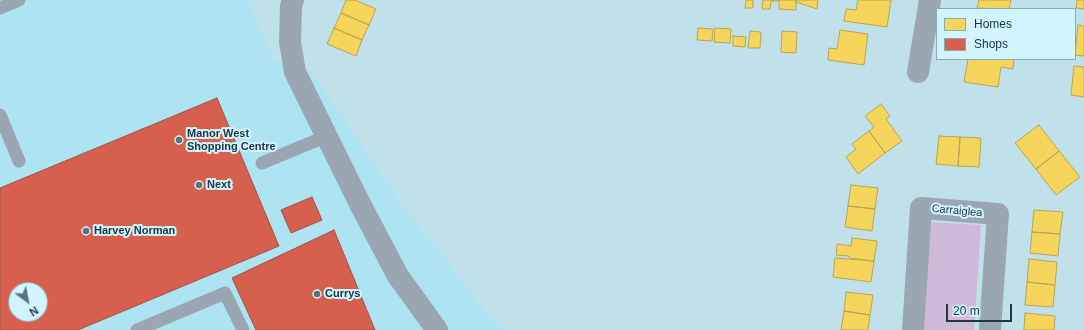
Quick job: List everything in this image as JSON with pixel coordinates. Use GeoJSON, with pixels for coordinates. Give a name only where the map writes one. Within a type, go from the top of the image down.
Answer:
{"type":"FeatureCollection","features":[{"type":"Feature","properties":{"kind":"street"},"geometry":{"type":"LineString","coordinates":[[294,0],[291,6],[290,42],[295,72],[328,136],[360,204],[398,276],[437,330]]}},
{"type":"Feature","properties":{"kind":"street"},"geometry":{"type":"LineString","coordinates":[[918,72],[930,0]]}},
{"type":"Feature","properties":{"kind":"street","name":"Carraiglea"},"geometry":{"type":"LineString","coordinates":[[913,330],[921,208],[998,214],[990,330]]}},
{"type":"Feature","properties":{"kind":"lane"},"geometry":{"type":"LineString","coordinates":[[0,8],[19,0]]}},
{"type":"Feature","properties":{"kind":"lane"},"geometry":{"type":"LineString","coordinates":[[0,115],[20,161]]}},
{"type":"Feature","properties":{"kind":"lane"},"geometry":{"type":"LineString","coordinates":[[262,163],[328,136]]}},
{"type":"Feature","properties":{"kind":"lane"},"geometry":{"type":"LineString","coordinates":[[137,330],[225,293],[243,330]]}},
{"type":"Feature","properties":{"kind":"shaded area","name":"Manor West Shopping Centre"},"geometry":{"type":"Polygon","coordinates":[[[0,0],[248,0],[273,59],[313,74],[404,207],[487,313],[505,330],[0,330],[0,0]]]}},
{"type":"Feature","properties":{"kind":"shaded area"},"geometry":{"type":"Polygon","coordinates":[[[930,222],[981,225],[974,330],[923,330],[930,222]]]}},
{"type":"Feature","properties":{"kind":"building: Homes"},"geometry":{"type":"Polygon","coordinates":[[[346,0],[355,0],[376,9],[369,25],[341,13],[346,0]]]}},
{"type":"Feature","properties":{"kind":"building: Homes"},"geometry":{"type":"Polygon","coordinates":[[[746,0],[753,0],[753,8],[745,8],[746,0]]]}},
{"type":"Feature","properties":{"kind":"building: Homes"},"geometry":{"type":"Polygon","coordinates":[[[763,0],[779,1],[771,1],[770,9],[762,9],[763,0]]]}},
{"type":"Feature","properties":{"kind":"building: Homes"},"geometry":{"type":"Polygon","coordinates":[[[779,0],[796,0],[796,10],[779,9],[779,0]]]}},
{"type":"Feature","properties":{"kind":"building: Homes"},"geometry":{"type":"Polygon","coordinates":[[[796,0],[818,0],[817,9],[796,2],[796,0]]]}},
{"type":"Feature","properties":{"kind":"building: Homes"},"geometry":{"type":"Polygon","coordinates":[[[858,0],[891,0],[887,27],[844,21],[846,9],[856,10],[858,0]]]}},
{"type":"Feature","properties":{"kind":"building: Homes"},"geometry":{"type":"Polygon","coordinates":[[[979,0],[1011,0],[1009,8],[977,8],[979,0]]]}},
{"type":"Feature","properties":{"kind":"building: Homes"},"geometry":{"type":"Polygon","coordinates":[[[1077,0],[1084,0],[1084,9],[1076,8],[1077,0]]]}},
{"type":"Feature","properties":{"kind":"building: Homes"},"geometry":{"type":"Polygon","coordinates":[[[341,13],[369,25],[362,40],[334,28],[341,13]]]}},
{"type":"Feature","properties":{"kind":"building: Homes"},"geometry":{"type":"Polygon","coordinates":[[[1078,25],[1084,26],[1084,56],[1076,55],[1078,25]]]}},
{"type":"Feature","properties":{"kind":"building: Homes"},"geometry":{"type":"Polygon","coordinates":[[[334,28],[362,40],[356,56],[327,44],[334,28]]]}},
{"type":"Feature","properties":{"kind":"building: Homes"},"geometry":{"type":"Polygon","coordinates":[[[698,28],[713,29],[712,41],[697,40],[698,28]]]}},
{"type":"Feature","properties":{"kind":"building: Homes"},"geometry":{"type":"Polygon","coordinates":[[[715,28],[731,29],[730,43],[714,42],[715,28]]]}},
{"type":"Feature","properties":{"kind":"building: Homes"},"geometry":{"type":"Polygon","coordinates":[[[840,30],[868,34],[864,65],[828,60],[829,48],[837,49],[840,30]]]}},
{"type":"Feature","properties":{"kind":"building: Homes"},"geometry":{"type":"Polygon","coordinates":[[[750,31],[761,32],[760,48],[748,48],[750,31]]]}},
{"type":"Feature","properties":{"kind":"building: Homes"},"geometry":{"type":"Polygon","coordinates":[[[782,31],[797,32],[796,53],[781,52],[782,31]]]}},
{"type":"Feature","properties":{"kind":"building: Homes"},"geometry":{"type":"Polygon","coordinates":[[[733,36],[746,37],[745,47],[733,46],[733,36]]]}},
{"type":"Feature","properties":{"kind":"building: Homes"},"geometry":{"type":"Polygon","coordinates":[[[968,60],[1014,60],[1013,69],[1001,67],[998,87],[964,82],[968,60]]]}},
{"type":"Feature","properties":{"kind":"building: Homes"},"geometry":{"type":"Polygon","coordinates":[[[1074,66],[1084,67],[1084,97],[1071,95],[1074,66]]]}},
{"type":"Feature","properties":{"kind":"building: Homes"},"geometry":{"type":"Polygon","coordinates":[[[881,104],[890,116],[886,119],[902,141],[885,153],[869,131],[874,127],[865,116],[881,104]]]}},
{"type":"Feature","properties":{"kind":"building: Homes"},"geometry":{"type":"Polygon","coordinates":[[[1039,125],[1059,151],[1036,169],[1015,143],[1039,125]]]}},
{"type":"Feature","properties":{"kind":"building: Homes"},"geometry":{"type":"Polygon","coordinates":[[[869,131],[885,153],[858,174],[846,157],[856,149],[852,144],[869,131]]]}},
{"type":"Feature","properties":{"kind":"building: Homes"},"geometry":{"type":"Polygon","coordinates":[[[939,136],[960,137],[958,166],[936,164],[939,136]]]}},
{"type":"Feature","properties":{"kind":"building: Homes"},"geometry":{"type":"Polygon","coordinates":[[[960,137],[981,138],[979,167],[958,166],[960,137]]]}},
{"type":"Feature","properties":{"kind":"building: Homes"},"geometry":{"type":"Polygon","coordinates":[[[1059,151],[1080,177],[1056,195],[1036,169],[1059,151]]]}},
{"type":"Feature","properties":{"kind":"building: Homes"},"geometry":{"type":"Polygon","coordinates":[[[851,185],[878,188],[875,209],[848,206],[851,185]]]}},
{"type":"Feature","properties":{"kind":"building: Homes"},"geometry":{"type":"Polygon","coordinates":[[[848,206],[875,209],[872,231],[845,227],[848,206]]]}},
{"type":"Feature","properties":{"kind":"building: Homes"},"geometry":{"type":"Polygon","coordinates":[[[1034,210],[1063,212],[1060,234],[1032,232],[1034,210]]]}},
{"type":"Feature","properties":{"kind":"building: Homes"},"geometry":{"type":"Polygon","coordinates":[[[1032,232],[1060,234],[1058,256],[1030,253],[1032,232]]]}},
{"type":"Feature","properties":{"kind":"building: Homes"},"geometry":{"type":"Polygon","coordinates":[[[852,238],[877,241],[874,261],[836,255],[837,244],[851,246],[852,238]]]}},
{"type":"Feature","properties":{"kind":"building: Homes"},"geometry":{"type":"Polygon","coordinates":[[[835,258],[874,261],[871,282],[833,277],[835,258]]]}},
{"type":"Feature","properties":{"kind":"building: Homes"},"geometry":{"type":"Polygon","coordinates":[[[1029,259],[1057,262],[1055,285],[1027,282],[1029,259]]]}},
{"type":"Feature","properties":{"kind":"building: Homes"},"geometry":{"type":"Polygon","coordinates":[[[1027,282],[1055,285],[1053,307],[1025,305],[1027,282]]]}},
{"type":"Feature","properties":{"kind":"building: Homes"},"geometry":{"type":"Polygon","coordinates":[[[846,292],[873,295],[870,315],[844,311],[846,292]]]}},
{"type":"Feature","properties":{"kind":"building: Homes"},"geometry":{"type":"Polygon","coordinates":[[[844,311],[870,315],[868,330],[841,330],[844,311]]]}},
{"type":"Feature","properties":{"kind":"building: Homes"},"geometry":{"type":"Polygon","coordinates":[[[1025,313],[1055,316],[1054,330],[1024,330],[1025,313]]]}},
{"type":"Feature","properties":{"kind":"building: Shops"},"geometry":{"type":"Polygon","coordinates":[[[217,98],[279,246],[78,330],[0,330],[0,188],[217,98]]]}},
{"type":"Feature","properties":{"kind":"building: Shops"},"geometry":{"type":"Polygon","coordinates":[[[312,197],[322,220],[291,233],[281,210],[312,197]]]}},
{"type":"Feature","properties":{"kind":"building: Shops"},"geometry":{"type":"Polygon","coordinates":[[[334,230],[375,330],[256,330],[232,278],[334,230]]]}},
{"type":"Feature","properties":{"kind":"place","name":"Manor West Shopping Centre"},"geometry":{"type":"Point","coordinates":[179,140]}},
{"type":"Feature","properties":{"kind":"place","name":"Next"},"geometry":{"type":"Point","coordinates":[199,185]}},
{"type":"Feature","properties":{"kind":"place","name":"Harvey Norman"},"geometry":{"type":"Point","coordinates":[86,231]}},
{"type":"Feature","properties":{"kind":"place","name":"Currys"},"geometry":{"type":"Point","coordinates":[317,294]}}]}
